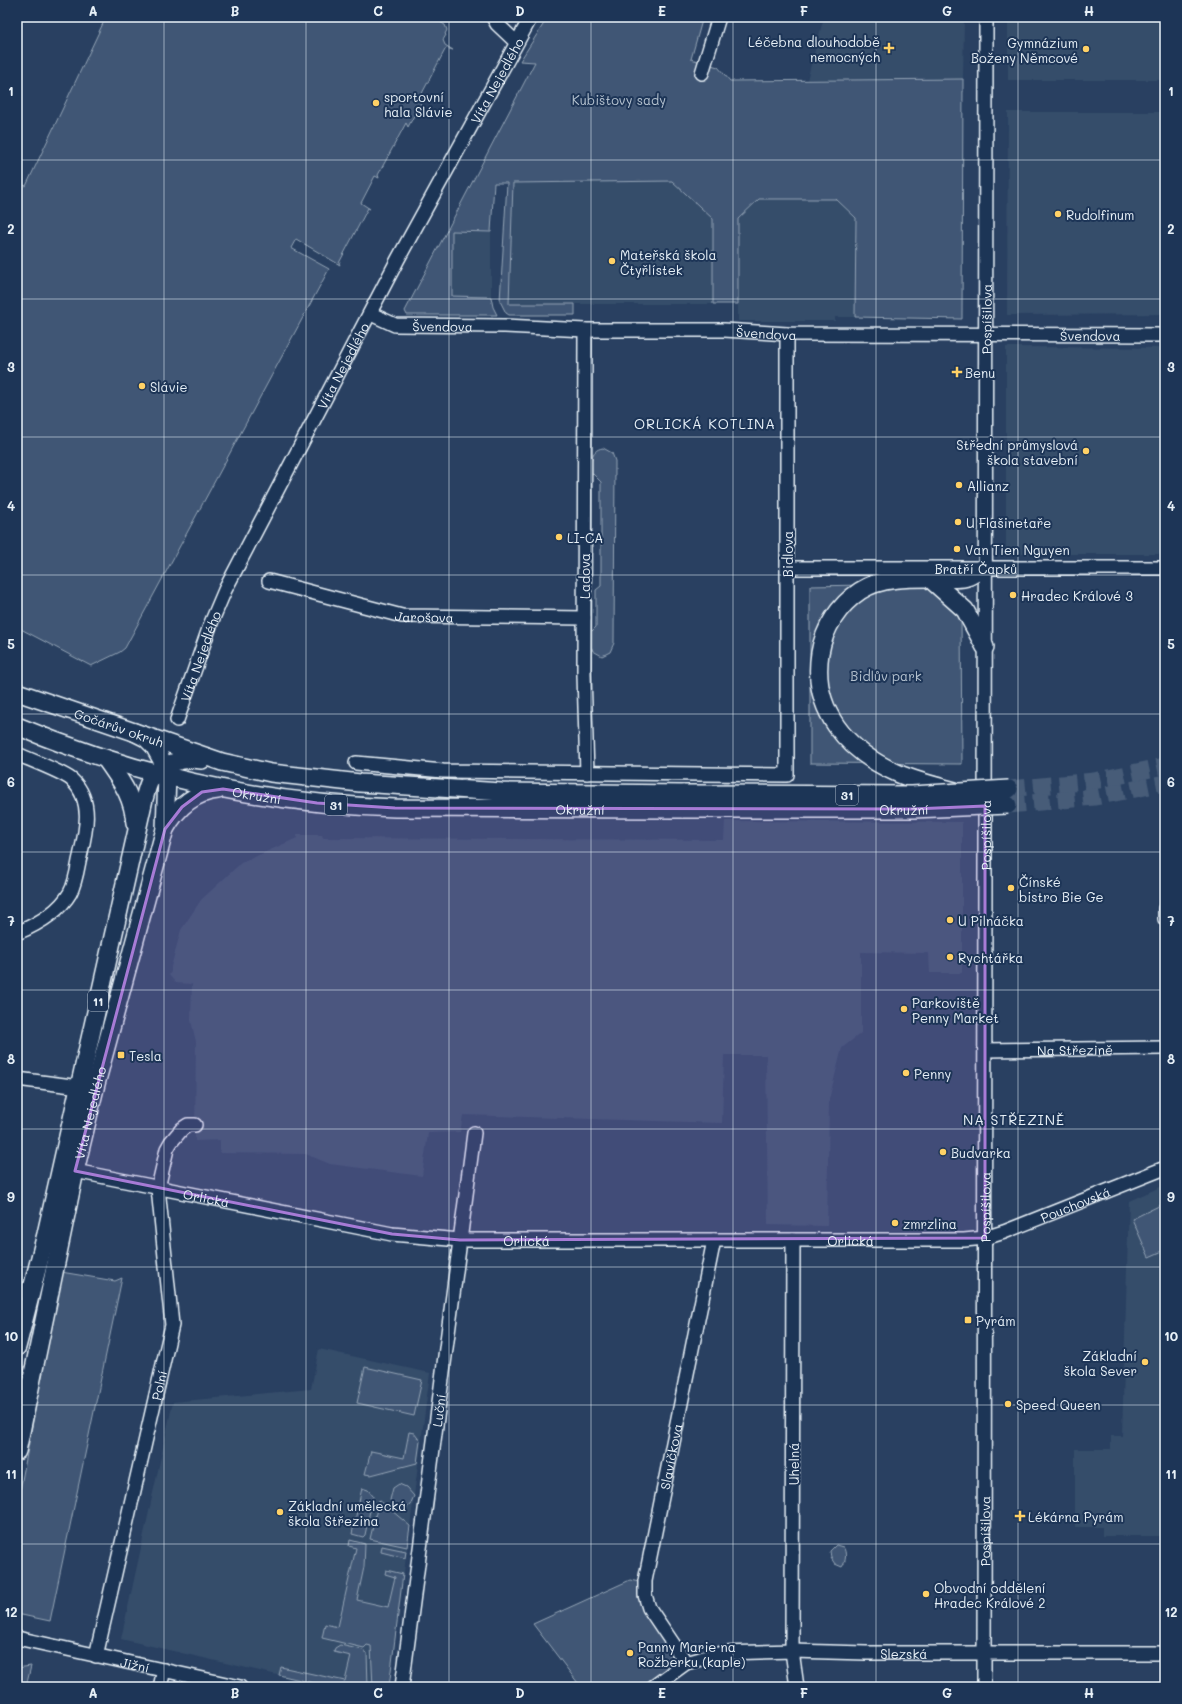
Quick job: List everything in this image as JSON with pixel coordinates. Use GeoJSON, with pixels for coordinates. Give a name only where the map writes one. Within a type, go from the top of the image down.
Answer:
{"type":"FeatureCollection","features":[{"type":"Feature","properties":{"kind":"main road"},"geometry":{"type":"LineString","coordinates":[[963,793],[918,781],[884,767],[858,750],[847,740],[836,727],[822,696],[819,679],[819,662],[827,630],[835,616],[860,591],[871,585],[898,580],[966,578],[985,567]]}},
{"type":"Feature","properties":{"kind":"main road"},"geometry":{"type":"LineString","coordinates":[[929,578],[965,610],[985,647]]}},
{"type":"Feature","properties":{"kind":"main road","name":"Gočárův okruh"},"geometry":{"type":"LineString","coordinates":[[17,692],[222,762]]}},
{"type":"Feature","properties":{"kind":"main road","name":"31"},"geometry":{"type":"LineString","coordinates":[[17,726],[43,737],[105,758],[163,772]]}},
{"type":"Feature","properties":{"kind":"main road"},"geometry":{"type":"LineString","coordinates":[[134,732],[146,738],[154,746],[163,772],[177,761],[192,759],[222,762]]}},
{"type":"Feature","properties":{"kind":"main road"},"geometry":{"type":"LineString","coordinates":[[105,758],[124,785],[131,798],[136,833]]}},
{"type":"Feature","properties":{"kind":"main road","name":"Okružní"},"geometry":{"type":"LineString","coordinates":[[163,772],[223,789],[292,801],[374,807],[684,801],[963,793],[1008,797],[913,809],[684,801],[403,787],[270,773],[222,762]]}},
{"type":"Feature","properties":{"kind":"main road","name":"Víta Nejedlého"},"geometry":{"type":"LineString","coordinates":[[17,1451],[75,1171],[96,1084],[166,822],[163,772]]}},
{"type":"Feature","properties":{"kind":"main road","name":"Víta Nejedlého"},"geometry":{"type":"LineString","coordinates":[[17,1347],[24,1289],[80,1087],[147,787],[149,782],[163,772]]}},
{"type":"Feature","properties":{"kind":"main road"},"geometry":{"type":"LineString","coordinates":[[166,822],[192,797],[209,791],[223,789]]}},
{"type":"Feature","properties":{"kind":"street"},"geometry":{"type":"LineString","coordinates":[[492,17],[497,24],[516,42]]}},
{"type":"Feature","properties":{"kind":"street"},"geometry":{"type":"LineString","coordinates":[[702,73],[719,17]]}},
{"type":"Feature","properties":{"kind":"street","name":"Pospíšilova"},"geometry":{"type":"LineString","coordinates":[[984,1687],[986,17]]}},
{"type":"Feature","properties":{"kind":"street","name":"Víta Nejedlého"},"geometry":{"type":"LineString","coordinates":[[177,720],[211,623],[226,590],[371,314],[398,259],[529,18]]}},
{"type":"Feature","properties":{"kind":"street","name":"Švendova"},"geometry":{"type":"LineString","coordinates":[[371,314],[395,326],[505,326],[585,330],[724,330],[788,334],[1165,335]]}},
{"type":"Feature","properties":{"kind":"street","name":"Ladova"},"geometry":{"type":"LineString","coordinates":[[585,330],[584,618],[587,773]]}},
{"type":"Feature","properties":{"kind":"street","name":"Bidlova"},"geometry":{"type":"LineString","coordinates":[[587,773],[787,775],[788,334]]}},
{"type":"Feature","properties":{"kind":"street","name":"Bratří Čapků"},"geometry":{"type":"LineString","coordinates":[[787,568],[1165,568]]}},
{"type":"Feature","properties":{"kind":"street","name":"Jarošova"},"geometry":{"type":"LineString","coordinates":[[269,581],[402,616],[584,618]]}},
{"type":"Feature","properties":{"kind":"street"},"geometry":{"type":"LineString","coordinates":[[17,754],[71,779],[79,790],[83,799],[87,823],[75,880],[70,893],[34,926],[17,933]]}},
{"type":"Feature","properties":{"kind":"street"},"geometry":{"type":"LineString","coordinates":[[356,763],[443,771],[587,773]]}},
{"type":"Feature","properties":{"kind":"street"},"geometry":{"type":"LineString","coordinates":[[1165,909],[1165,919]]}},
{"type":"Feature","properties":{"kind":"street","name":"Na Střezině"},"geometry":{"type":"LineString","coordinates":[[985,1050],[1165,1048]]}},
{"type":"Feature","properties":{"kind":"street","name":"Víta Nejedlého"},"geometry":{"type":"LineString","coordinates":[[17,1079],[80,1087]]}},
{"type":"Feature","properties":{"kind":"street","name":"Polní"},"geometry":{"type":"LineString","coordinates":[[96,1656],[172,1325],[158,1188],[167,1149],[171,1142],[182,1129],[195,1124]]}},
{"type":"Feature","properties":{"kind":"street","name":"Luční"},"geometry":{"type":"LineString","coordinates":[[402,1687],[474,1133]]}},
{"type":"Feature","properties":{"kind":"street","name":"Pouchovská"},"geometry":{"type":"LineString","coordinates":[[985,1238],[1004,1232],[1165,1168]]}},
{"type":"Feature","properties":{"kind":"street","name":"Orlická"},"geometry":{"type":"LineString","coordinates":[[75,1171],[392,1234],[460,1240],[964,1240],[985,1238]]}},
{"type":"Feature","properties":{"kind":"street","name":"Slavíčkova"},"geometry":{"type":"LineString","coordinates":[[686,1663],[649,1608],[645,1595],[645,1581],[714,1240]]}},
{"type":"Feature","properties":{"kind":"street","name":"Uhelná"},"geometry":{"type":"LineString","coordinates":[[793,1240],[792,1651],[798,1687]]}},
{"type":"Feature","properties":{"kind":"street","name":"Jižní"},"geometry":{"type":"LineString","coordinates":[[17,1638],[240,1687]]}},
{"type":"Feature","properties":{"kind":"street"},"geometry":{"type":"LineString","coordinates":[[17,1648],[31,1641]]}},
{"type":"Feature","properties":{"kind":"street","name":"Slezská"},"geometry":{"type":"LineString","coordinates":[[653,1687],[686,1663],[722,1653],[792,1651],[866,1653],[1165,1653]]}},
{"type":"Feature","properties":{"kind":"street"},"geometry":{"type":"LineString","coordinates":[[160,1687],[164,1670]]}},
{"type":"Feature","properties":{"kind":"highlighted area"},"geometry":{"type":"Polygon","coordinates":[[[223,789],[317,803],[395,808],[913,809],[985,806],[985,1238],[460,1240],[392,1234],[75,1171],[165,829],[182,807],[202,792],[223,789]]]}},
{"type":"Feature","properties":{"kind":"shaded area","name":"Léčebna dlouhodobě nemocných"},"geometry":{"type":"Polygon","coordinates":[[[824,17],[964,17],[963,79],[807,80],[824,17]]]}},
{"type":"Feature","properties":{"kind":"shaded area","name":"Gymnázium Boženy Němcové"},"geometry":{"type":"Polygon","coordinates":[[[1008,17],[1165,17],[1165,80],[1008,80],[1008,17]]]}},
{"type":"Feature","properties":{"kind":"shaded area"},"geometry":{"type":"Polygon","coordinates":[[[1008,112],[1165,112],[1165,314],[1007,315],[1008,112]]]}},
{"type":"Feature","properties":{"kind":"shaded area","name":"Mateřská škola Čtyřlístek"},"geometry":{"type":"Polygon","coordinates":[[[672,181],[713,219],[713,304],[509,304],[513,183],[672,181]]]}},
{"type":"Feature","properties":{"kind":"shaded area"},"geometry":{"type":"Polygon","coordinates":[[[759,199],[836,199],[856,218],[855,317],[835,317],[835,321],[738,321],[738,219],[759,199]]]}},
{"type":"Feature","properties":{"kind":"shaded area"},"geometry":{"type":"Polygon","coordinates":[[[452,231],[491,232],[491,297],[452,296],[452,231]]]}},
{"type":"Feature","properties":{"kind":"shaded area","name":"Střední průmyslová škola stavební"},"geometry":{"type":"Polygon","coordinates":[[[1006,347],[1165,348],[1165,554],[1006,554],[1006,347]]]}},
{"type":"Feature","properties":{"kind":"shaded area"},"geometry":{"type":"Polygon","coordinates":[[[725,821],[962,822],[962,973],[930,973],[929,953],[861,952],[861,1033],[842,1048],[829,1099],[827,1226],[768,1225],[766,1055],[724,1055],[722,1123],[463,1115],[460,1132],[428,1133],[422,1176],[330,1164],[306,1154],[220,1153],[220,1140],[195,1141],[196,1042],[191,1020],[192,984],[176,983],[169,975],[181,930],[201,900],[241,863],[297,838],[297,835],[322,835],[323,838],[724,840],[725,821]]]}},
{"type":"Feature","properties":{"kind":"shaded area","name":"Základní škola Sever"},"geometry":{"type":"Polygon","coordinates":[[[1165,1185],[1165,1536],[1102,1536],[1102,1527],[1075,1527],[1075,1449],[1111,1449],[1111,1436],[1122,1436],[1129,1201],[1165,1185]]]}},
{"type":"Feature","properties":{"kind":"shaded area","name":"Základní umělecká škola Střezina"},"geometry":{"type":"Polygon","coordinates":[[[319,1349],[430,1373],[389,1687],[330,1687],[121,1639],[173,1402],[311,1389],[319,1349]]]}},
{"type":"Feature","properties":{"kind":"green space","name":"Slávie"},"geometry":{"type":"Polygon","coordinates":[[[106,17],[435,17],[445,25],[447,30],[443,40],[445,45],[453,50],[446,48],[419,99],[423,99],[408,127],[406,123],[378,175],[379,178],[375,176],[361,203],[370,209],[368,208],[339,263],[340,265],[296,239],[291,248],[329,269],[125,648],[91,666],[17,627],[17,183],[26,186],[106,17]]]}},
{"type":"Feature","properties":{"kind":"green space","name":"Kubištovy sady"},"geometry":{"type":"Polygon","coordinates":[[[548,17],[703,17],[691,59],[718,67],[730,81],[963,79],[962,319],[855,317],[856,218],[836,199],[759,199],[738,219],[738,304],[713,304],[713,219],[672,181],[513,183],[509,304],[575,304],[575,315],[509,315],[506,313],[500,301],[507,183],[494,183],[491,232],[452,231],[452,296],[491,297],[493,307],[497,315],[407,315],[405,311],[535,62],[520,61],[548,17]]]}},
{"type":"Feature","properties":{"kind":"green space"},"geometry":{"type":"Polygon","coordinates":[[[603,448],[612,453],[615,461],[614,643],[610,652],[602,656],[593,651],[591,646],[591,632],[596,627],[596,590],[601,586],[601,482],[592,473],[592,458],[595,451],[603,448]]]}},
{"type":"Feature","properties":{"kind":"green space","name":"Bidlův park"},"geometry":{"type":"Polygon","coordinates":[[[917,584],[937,593],[961,617],[962,764],[810,763],[810,586],[917,584]]]}},
{"type":"Feature","properties":{"kind":"green space"},"geometry":{"type":"Polygon","coordinates":[[[1165,1203],[1165,1250],[1149,1257],[1132,1219],[1165,1203]]]}},
{"type":"Feature","properties":{"kind":"green space"},"geometry":{"type":"Polygon","coordinates":[[[61,1272],[115,1281],[122,1278],[50,1621],[17,1614],[17,1507],[61,1272]]]}},
{"type":"Feature","properties":{"kind":"green space"},"geometry":{"type":"Polygon","coordinates":[[[365,1367],[422,1380],[414,1416],[357,1403],[365,1367]]]}},
{"type":"Feature","properties":{"kind":"green space"},"geometry":{"type":"Polygon","coordinates":[[[409,1432],[414,1433],[420,1441],[417,1463],[371,1475],[365,1474],[371,1451],[404,1458],[409,1432]]]}},
{"type":"Feature","properties":{"kind":"green space"},"geometry":{"type":"Polygon","coordinates":[[[399,1484],[406,1487],[414,1496],[410,1505],[404,1510],[395,1506],[390,1500],[393,1488],[399,1484]]]}},
{"type":"Feature","properties":{"kind":"green space"},"geometry":{"type":"Polygon","coordinates":[[[362,1488],[368,1490],[373,1496],[365,1535],[363,1537],[352,1534],[362,1488]]]}},
{"type":"Feature","properties":{"kind":"green space"},"geometry":{"type":"Polygon","coordinates":[[[379,1500],[410,1526],[407,1547],[370,1539],[379,1500]]]}},
{"type":"Feature","properties":{"kind":"green space"},"geometry":{"type":"Polygon","coordinates":[[[350,1540],[365,1544],[364,1567],[357,1600],[388,1607],[395,1577],[385,1574],[386,1570],[403,1574],[389,1687],[373,1687],[371,1646],[367,1645],[364,1648],[322,1638],[325,1624],[338,1627],[356,1548],[349,1546],[350,1540]]]}},
{"type":"Feature","properties":{"kind":"green space"},"geometry":{"type":"Polygon","coordinates":[[[836,1545],[843,1547],[845,1552],[845,1560],[842,1567],[835,1564],[831,1558],[830,1551],[836,1545]]]}},
{"type":"Feature","properties":{"kind":"green space"},"geometry":{"type":"Polygon","coordinates":[[[382,1546],[406,1551],[405,1558],[381,1552],[382,1546]]]}},
{"type":"Feature","properties":{"kind":"green space"},"geometry":{"type":"Polygon","coordinates":[[[630,1580],[639,1582],[642,1607],[669,1649],[669,1663],[663,1672],[643,1687],[581,1687],[533,1624],[630,1580]]]}},
{"type":"Feature","properties":{"kind":"green space"},"geometry":{"type":"Polygon","coordinates":[[[340,1645],[363,1650],[367,1653],[368,1687],[330,1687],[279,1675],[281,1667],[345,1681],[351,1656],[334,1652],[335,1648],[340,1645]]]}},
{"type":"Feature","properties":{"kind":"green space"},"geometry":{"type":"Polygon","coordinates":[[[31,1666],[26,1687],[17,1687],[17,1668],[31,1666]]]}},
{"type":"Feature","properties":{"kind":"tunnel"},"geometry":{"type":"LineString","coordinates":[[1009,789],[1094,781],[1165,766]]}},
{"type":"Feature","properties":{"kind":"tunnel"},"geometry":{"type":"LineString","coordinates":[[1008,805],[1095,797],[1165,783]]}},
{"type":"Feature","properties":{"kind":"place","name":"Léčebna dlouhodobě nemocných"},"geometry":{"type":"Point","coordinates":[889,48]}},
{"type":"Feature","properties":{"kind":"place","name":"Gymnázium Boženy Němcové"},"geometry":{"type":"Point","coordinates":[1086,49]}},
{"type":"Feature","properties":{"kind":"place","name":"sportovní hala Slávie"},"geometry":{"type":"Point","coordinates":[376,103]}},
{"type":"Feature","properties":{"kind":"place","name":"Rudolfinum"},"geometry":{"type":"Point","coordinates":[1058,214]}},
{"type":"Feature","properties":{"kind":"place","name":"Mateřská škola Čtyřlístek"},"geometry":{"type":"Point","coordinates":[612,261]}},
{"type":"Feature","properties":{"kind":"place","name":"Benu"},"geometry":{"type":"Point","coordinates":[957,372]}},
{"type":"Feature","properties":{"kind":"place","name":"Slávie"},"geometry":{"type":"Point","coordinates":[142,386]}},
{"type":"Feature","properties":{"kind":"place","name":"Střední průmyslová škola stavební"},"geometry":{"type":"Point","coordinates":[1086,451]}},
{"type":"Feature","properties":{"kind":"place","name":"Allianz"},"geometry":{"type":"Point","coordinates":[959,485]}},
{"type":"Feature","properties":{"kind":"place","name":"U Flašinetaře"},"geometry":{"type":"Point","coordinates":[958,522]}},
{"type":"Feature","properties":{"kind":"place","name":"LI-CA"},"geometry":{"type":"Point","coordinates":[559,537]}},
{"type":"Feature","properties":{"kind":"place","name":"Van Tien Nguyen"},"geometry":{"type":"Point","coordinates":[957,549]}},
{"type":"Feature","properties":{"kind":"place","name":"Hradec Králové 3"},"geometry":{"type":"Point","coordinates":[1013,595]}},
{"type":"Feature","properties":{"kind":"place","name":"Čínské bistro Bie Ge"},"geometry":{"type":"Point","coordinates":[1011,888]}},
{"type":"Feature","properties":{"kind":"place","name":"U Pilnáčka"},"geometry":{"type":"Point","coordinates":[950,920]}},
{"type":"Feature","properties":{"kind":"place","name":"Rychtářka"},"geometry":{"type":"Point","coordinates":[950,957]}},
{"type":"Feature","properties":{"kind":"place","name":"Parkoviště Penny Market"},"geometry":{"type":"Point","coordinates":[904,1009]}},
{"type":"Feature","properties":{"kind":"place","name":"Tesla"},"geometry":{"type":"Point","coordinates":[121,1055]}},
{"type":"Feature","properties":{"kind":"place","name":"Penny"},"geometry":{"type":"Point","coordinates":[906,1073]}},
{"type":"Feature","properties":{"kind":"place","name":"Budvarka"},"geometry":{"type":"Point","coordinates":[943,1152]}},
{"type":"Feature","properties":{"kind":"place","name":"zmrzlina"},"geometry":{"type":"Point","coordinates":[895,1223]}},
{"type":"Feature","properties":{"kind":"place","name":"Pyrám"},"geometry":{"type":"Point","coordinates":[968,1320]}},
{"type":"Feature","properties":{"kind":"place","name":"Základní škola Sever"},"geometry":{"type":"Point","coordinates":[1145,1362]}},
{"type":"Feature","properties":{"kind":"place","name":"Speed Queen"},"geometry":{"type":"Point","coordinates":[1008,1404]}},
{"type":"Feature","properties":{"kind":"place","name":"Základní umělecká škola Střezina"},"geometry":{"type":"Point","coordinates":[280,1512]}},
{"type":"Feature","properties":{"kind":"place","name":"Lékárna Pyrám"},"geometry":{"type":"Point","coordinates":[1020,1516]}},
{"type":"Feature","properties":{"kind":"place","name":"Obvodní oddělení Hradec Králové 2"},"geometry":{"type":"Point","coordinates":[926,1594]}},
{"type":"Feature","properties":{"kind":"place","name":"Panny Marie na Rožberku (kaple)"},"geometry":{"type":"Point","coordinates":[630,1653]}},
{"type":"Feature","properties":{"kind":"district","name":"ORLICKÁ KOTLINA"},"geometry":{"type":"Point","coordinates":[705,423]}},
{"type":"Feature","properties":{"kind":"district","name":"NA STŘEZINĚ"},"geometry":{"type":"Point","coordinates":[1014,1119]}}]}
